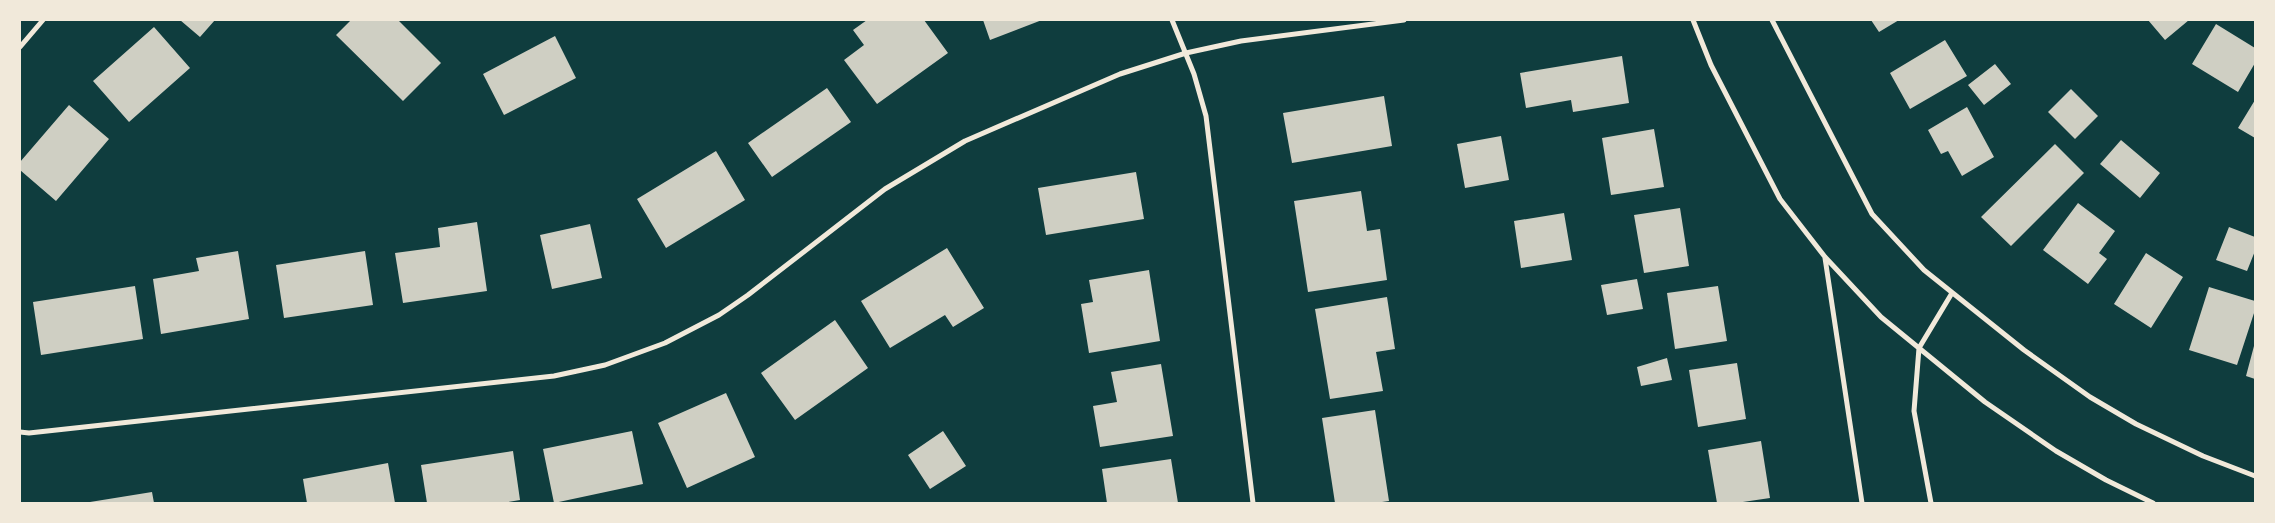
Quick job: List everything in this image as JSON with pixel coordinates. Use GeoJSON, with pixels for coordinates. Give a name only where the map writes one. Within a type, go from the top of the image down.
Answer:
{"type":"FeatureCollection","features":[{"type":"Feature","properties":{"kind":"street"},"geometry":{"type":"LineString","coordinates":[[20,47],[44,20]]}},
{"type":"Feature","properties":{"kind":"street"},"geometry":{"type":"LineString","coordinates":[[1172,20],[1194,74],[1206,116],[1253,503]]}},
{"type":"Feature","properties":{"kind":"street"},"geometry":{"type":"LineString","coordinates":[[20,432],[29,433],[554,376],[605,365],[664,343],[719,315],[748,295],[884,189],[966,141],[1120,74],[1186,53],[1241,40],[1404,20]]}},
{"type":"Feature","properties":{"kind":"street"},"geometry":{"type":"LineString","coordinates":[[1693,20],[1711,65],[1780,199],[1825,257],[1881,317],[1985,402],[2056,451],[2106,480],[2153,503]]}},
{"type":"Feature","properties":{"kind":"street"},"geometry":{"type":"LineString","coordinates":[[1772,20],[1872,214],[1924,270],[2024,350],[2090,397],[2136,424],[2203,456],[2255,476]]}},
{"type":"Feature","properties":{"kind":"street"},"geometry":{"type":"LineString","coordinates":[[1825,257],[1862,503]]}},
{"type":"Feature","properties":{"kind":"street"},"geometry":{"type":"LineString","coordinates":[[1931,503],[1914,411],[1919,348],[1952,293]]}},
{"type":"Feature","properties":{"kind":"building"},"geometry":{"type":"Polygon","coordinates":[[[180,20],[215,20],[200,37],[180,20]]]}},
{"type":"Feature","properties":{"kind":"building"},"geometry":{"type":"Polygon","coordinates":[[[351,20],[398,20],[441,63],[403,101],[336,35],[351,20]]]}},
{"type":"Feature","properties":{"kind":"building"},"geometry":{"type":"Polygon","coordinates":[[[867,20],[924,20],[948,53],[877,104],[844,60],[864,45],[853,30],[867,20]]]}},
{"type":"Feature","properties":{"kind":"building"},"geometry":{"type":"Polygon","coordinates":[[[983,20],[1042,20],[990,40],[983,20]]]}},
{"type":"Feature","properties":{"kind":"building"},"geometry":{"type":"Polygon","coordinates":[[[1871,20],[1899,20],[1879,32],[1871,20]]]}},
{"type":"Feature","properties":{"kind":"building"},"geometry":{"type":"Polygon","coordinates":[[[2148,20],[2189,20],[2165,40],[2148,20]]]}},
{"type":"Feature","properties":{"kind":"building"},"geometry":{"type":"Polygon","coordinates":[[[2216,24],[2255,48],[2255,63],[2238,92],[2192,64],[2216,24]]]}},
{"type":"Feature","properties":{"kind":"building"},"geometry":{"type":"Polygon","coordinates":[[[154,27],[190,68],[129,122],[93,81],[154,27]]]}},
{"type":"Feature","properties":{"kind":"building"},"geometry":{"type":"Polygon","coordinates":[[[555,36],[576,78],[504,115],[483,74],[555,36]]]}},
{"type":"Feature","properties":{"kind":"building"},"geometry":{"type":"Polygon","coordinates":[[[1945,40],[1967,76],[1910,109],[1890,73],[1945,40]]]}},
{"type":"Feature","properties":{"kind":"building"},"geometry":{"type":"Polygon","coordinates":[[[1622,56],[1629,103],[1573,112],[1571,100],[1526,108],[1520,73],[1622,56]]]}},
{"type":"Feature","properties":{"kind":"building"},"geometry":{"type":"Polygon","coordinates":[[[1995,64],[2011,84],[1984,105],[1968,85],[1995,64]]]}},
{"type":"Feature","properties":{"kind":"building"},"geometry":{"type":"Polygon","coordinates":[[[827,88],[851,122],[772,177],[748,143],[827,88]]]}},
{"type":"Feature","properties":{"kind":"building"},"geometry":{"type":"Polygon","coordinates":[[[2071,89],[2098,116],[2075,139],[2048,112],[2071,89]]]}},
{"type":"Feature","properties":{"kind":"building"},"geometry":{"type":"Polygon","coordinates":[[[1384,96],[1392,146],[1292,163],[1283,113],[1384,96]]]}},
{"type":"Feature","properties":{"kind":"building"},"geometry":{"type":"Polygon","coordinates":[[[2255,100],[2255,138],[2238,128],[2255,100]]]}},
{"type":"Feature","properties":{"kind":"building"},"geometry":{"type":"Polygon","coordinates":[[[69,105],[109,139],[56,201],[20,170],[20,162],[69,105]]]}},
{"type":"Feature","properties":{"kind":"building"},"geometry":{"type":"Polygon","coordinates":[[[1967,107],[1994,157],[1962,176],[1948,151],[1941,154],[1928,130],[1967,107]]]}},
{"type":"Feature","properties":{"kind":"building"},"geometry":{"type":"Polygon","coordinates":[[[1654,129],[1664,187],[1611,195],[1602,138],[1654,129]]]}},
{"type":"Feature","properties":{"kind":"building"},"geometry":{"type":"Polygon","coordinates":[[[1501,136],[1509,180],[1465,188],[1457,144],[1501,136]]]}},
{"type":"Feature","properties":{"kind":"building"},"geometry":{"type":"Polygon","coordinates":[[[2121,140],[2160,173],[2140,198],[2100,164],[2121,140]]]}},
{"type":"Feature","properties":{"kind":"building"},"geometry":{"type":"Polygon","coordinates":[[[2055,144],[2084,173],[2011,246],[1981,217],[2055,144]]]}},
{"type":"Feature","properties":{"kind":"building"},"geometry":{"type":"Polygon","coordinates":[[[716,151],[745,200],[666,248],[637,199],[716,151]]]}},
{"type":"Feature","properties":{"kind":"building"},"geometry":{"type":"Polygon","coordinates":[[[1136,172],[1144,219],[1046,235],[1038,188],[1136,172]]]}},
{"type":"Feature","properties":{"kind":"building"},"geometry":{"type":"Polygon","coordinates":[[[1361,191],[1367,231],[1380,229],[1387,280],[1308,292],[1294,201],[1361,191]]]}},
{"type":"Feature","properties":{"kind":"building"},"geometry":{"type":"Polygon","coordinates":[[[2078,203],[2115,231],[2099,253],[2107,259],[2088,284],[2043,250],[2078,203]]]}},
{"type":"Feature","properties":{"kind":"building"},"geometry":{"type":"Polygon","coordinates":[[[1680,208],[1689,266],[1644,273],[1634,215],[1680,208]]]}},
{"type":"Feature","properties":{"kind":"building"},"geometry":{"type":"Polygon","coordinates":[[[1564,213],[1572,260],[1521,268],[1514,221],[1564,213]]]}},
{"type":"Feature","properties":{"kind":"building"},"geometry":{"type":"Polygon","coordinates":[[[477,222],[487,291],[403,303],[395,253],[440,247],[438,228],[477,222]]]}},
{"type":"Feature","properties":{"kind":"building"},"geometry":{"type":"Polygon","coordinates":[[[590,224],[602,278],[552,289],[540,235],[590,224]]]}},
{"type":"Feature","properties":{"kind":"building"},"geometry":{"type":"Polygon","coordinates":[[[2229,227],[2255,237],[2255,251],[2247,271],[2216,260],[2229,227]]]}},
{"type":"Feature","properties":{"kind":"building"},"geometry":{"type":"Polygon","coordinates":[[[947,248],[984,308],[953,327],[945,315],[890,348],[861,301],[947,248]]]}},
{"type":"Feature","properties":{"kind":"building"},"geometry":{"type":"Polygon","coordinates":[[[238,251],[249,319],[161,334],[153,279],[199,271],[196,258],[238,251]]]}},
{"type":"Feature","properties":{"kind":"building"},"geometry":{"type":"Polygon","coordinates":[[[365,251],[373,305],[284,318],[276,265],[365,251]]]}},
{"type":"Feature","properties":{"kind":"building"},"geometry":{"type":"Polygon","coordinates":[[[2146,253],[2183,277],[2151,328],[2114,304],[2146,253]]]}},
{"type":"Feature","properties":{"kind":"building"},"geometry":{"type":"Polygon","coordinates":[[[1149,270],[1160,341],[1089,353],[1081,304],[1093,302],[1089,280],[1149,270]]]}},
{"type":"Feature","properties":{"kind":"building"},"geometry":{"type":"Polygon","coordinates":[[[1637,279],[1643,309],[1607,315],[1601,285],[1637,279]]]}},
{"type":"Feature","properties":{"kind":"building"},"geometry":{"type":"Polygon","coordinates":[[[135,286],[143,339],[41,355],[33,302],[135,286]]]}},
{"type":"Feature","properties":{"kind":"building"},"geometry":{"type":"Polygon","coordinates":[[[1718,286],[1727,341],[1675,349],[1667,293],[1718,286]]]}},
{"type":"Feature","properties":{"kind":"building"},"geometry":{"type":"Polygon","coordinates":[[[2209,287],[2255,301],[2255,310],[2237,365],[2189,350],[2209,287]]]}},
{"type":"Feature","properties":{"kind":"building"},"geometry":{"type":"Polygon","coordinates":[[[1387,297],[1395,349],[1376,352],[1383,391],[1330,399],[1315,309],[1387,297]]]}},
{"type":"Feature","properties":{"kind":"building"},"geometry":{"type":"Polygon","coordinates":[[[835,320],[868,368],[795,420],[761,373],[835,320]]]}},
{"type":"Feature","properties":{"kind":"building"},"geometry":{"type":"Polygon","coordinates":[[[2255,346],[2255,379],[2246,376],[2255,346]]]}},
{"type":"Feature","properties":{"kind":"building"},"geometry":{"type":"Polygon","coordinates":[[[1667,358],[1672,380],[1641,386],[1637,367],[1667,358]]]}},
{"type":"Feature","properties":{"kind":"building"},"geometry":{"type":"Polygon","coordinates":[[[1737,363],[1746,419],[1698,427],[1689,370],[1737,363]]]}},
{"type":"Feature","properties":{"kind":"building"},"geometry":{"type":"Polygon","coordinates":[[[1161,364],[1173,436],[1100,447],[1093,406],[1117,402],[1111,372],[1161,364]]]}},
{"type":"Feature","properties":{"kind":"building"},"geometry":{"type":"Polygon","coordinates":[[[726,393],[755,457],[687,488],[658,423],[726,393]]]}},
{"type":"Feature","properties":{"kind":"building"},"geometry":{"type":"Polygon","coordinates":[[[1375,410],[1389,501],[1335,503],[1322,418],[1375,410]]]}},
{"type":"Feature","properties":{"kind":"building"},"geometry":{"type":"Polygon","coordinates":[[[632,431],[643,484],[554,503],[543,449],[632,431]]]}},
{"type":"Feature","properties":{"kind":"building"},"geometry":{"type":"Polygon","coordinates":[[[943,431],[966,466],[930,489],[908,455],[943,431]]]}},
{"type":"Feature","properties":{"kind":"building"},"geometry":{"type":"Polygon","coordinates":[[[1761,441],[1770,498],[1736,503],[1717,503],[1708,450],[1761,441]]]}},
{"type":"Feature","properties":{"kind":"building"},"geometry":{"type":"Polygon","coordinates":[[[513,451],[520,500],[502,503],[427,503],[421,465],[513,451]]]}},
{"type":"Feature","properties":{"kind":"building"},"geometry":{"type":"Polygon","coordinates":[[[1171,459],[1178,503],[1107,503],[1102,469],[1171,459]]]}},
{"type":"Feature","properties":{"kind":"building"},"geometry":{"type":"Polygon","coordinates":[[[388,463],[395,503],[307,503],[303,479],[388,463]]]}},
{"type":"Feature","properties":{"kind":"building"},"geometry":{"type":"Polygon","coordinates":[[[152,492],[154,503],[90,503],[90,502],[152,492]]]}}]}
